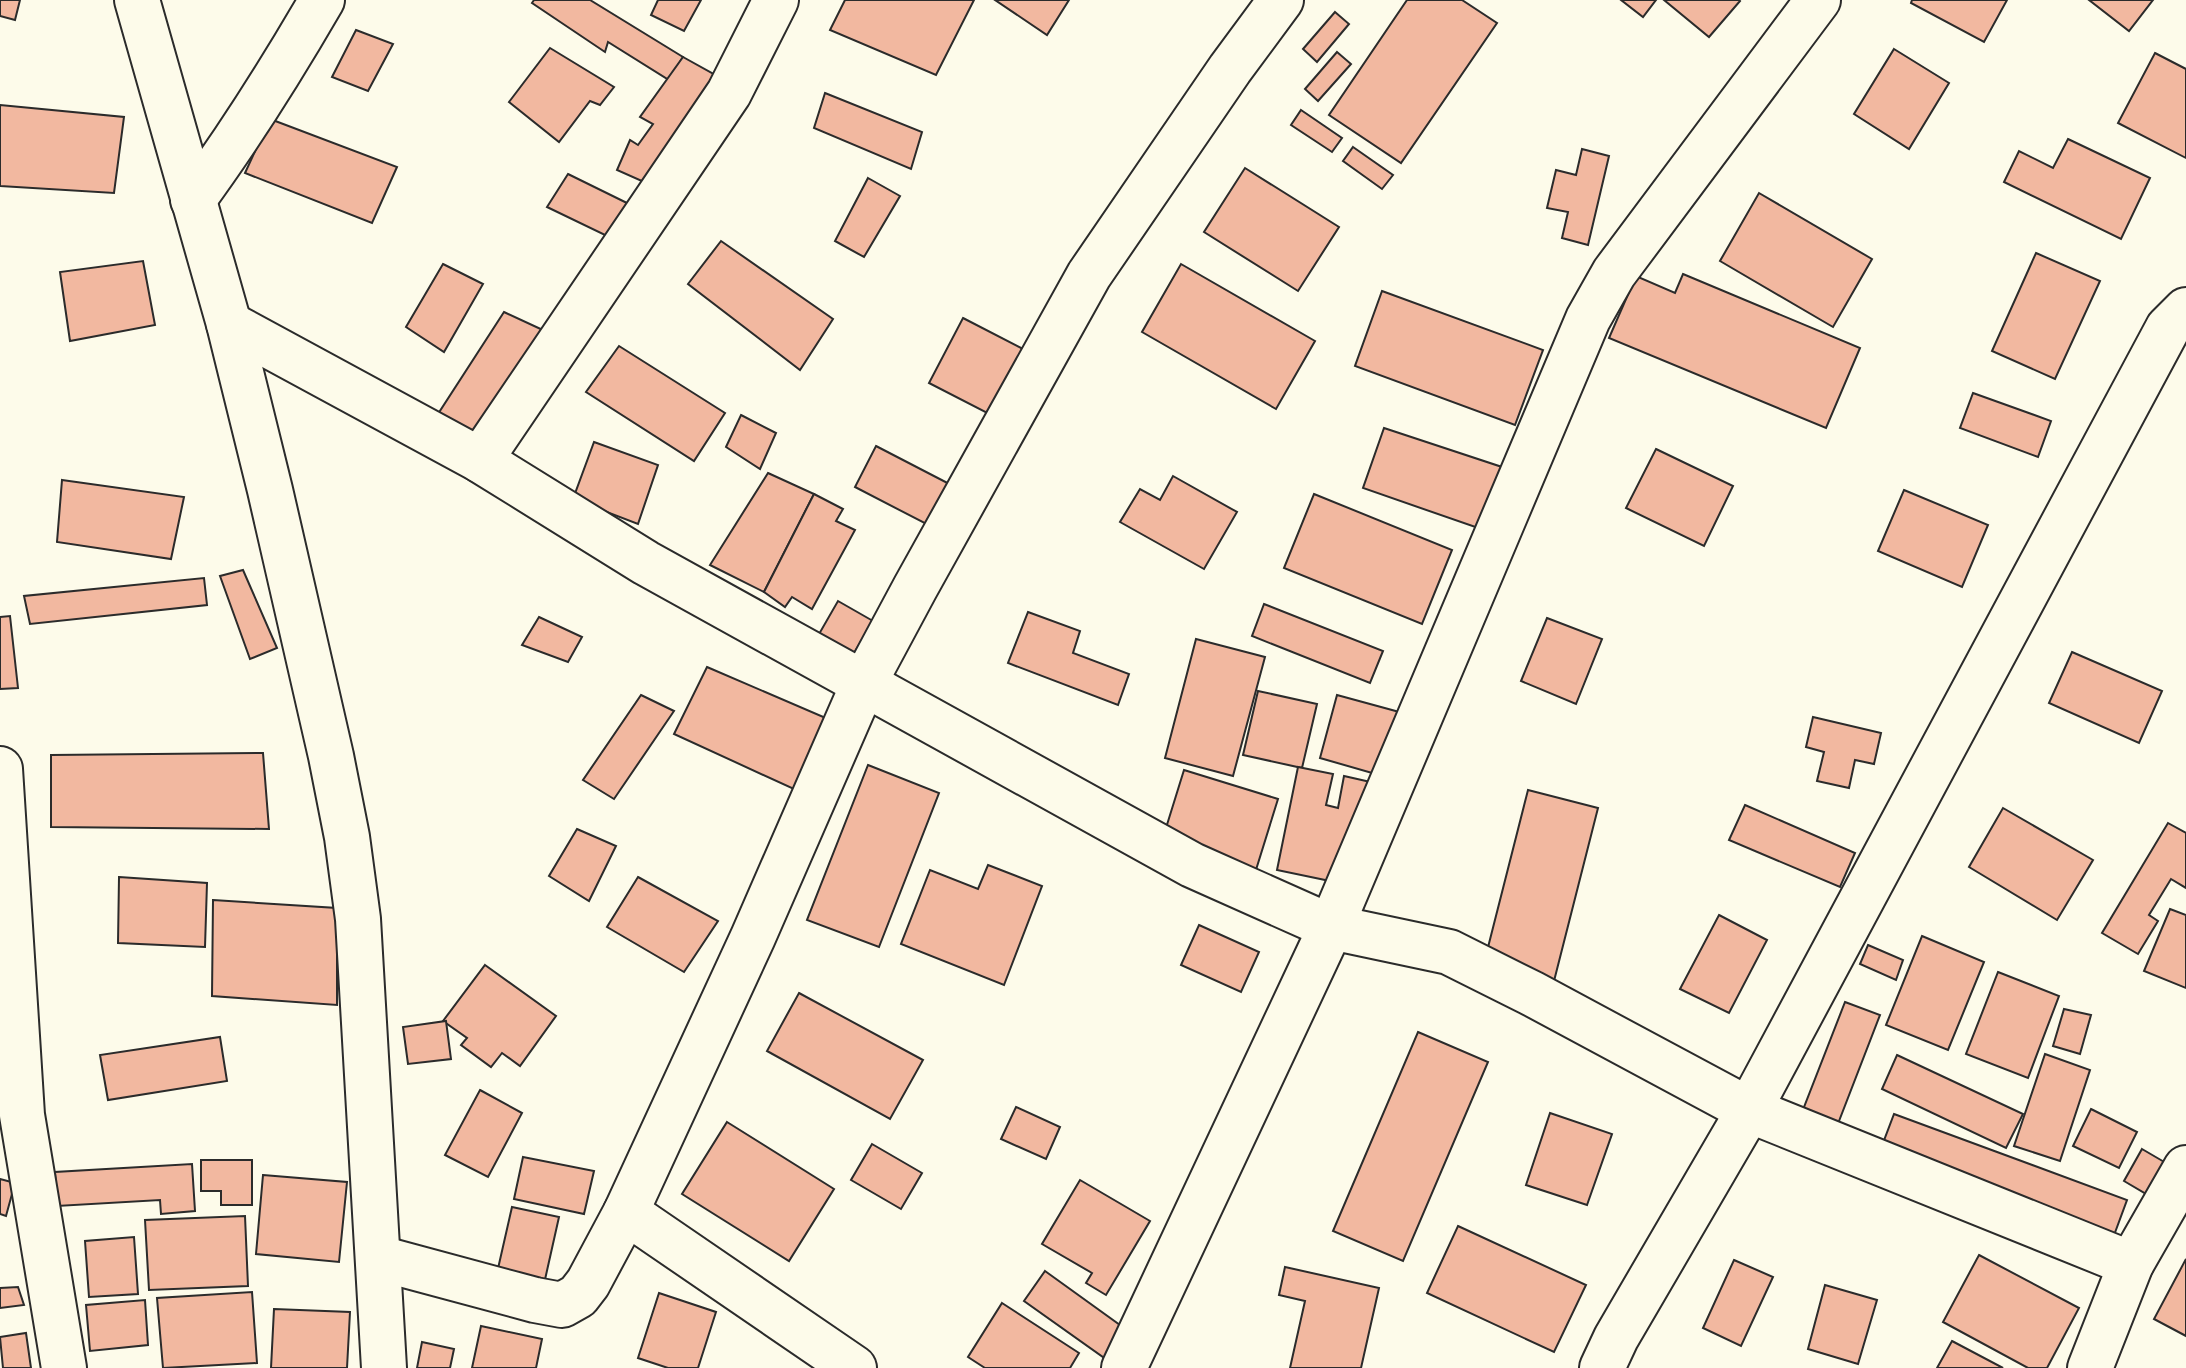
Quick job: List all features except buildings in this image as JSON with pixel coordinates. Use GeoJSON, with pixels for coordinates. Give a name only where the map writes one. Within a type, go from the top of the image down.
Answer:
{"type":"FeatureCollection","features":[{"type":"Feature","properties":{"kind":"street"},"geometry":{"type":"LineString","coordinates":[[137,0],[229,324],[274,505],[347,837],[358,919],[384,1368]]}},
{"type":"Feature","properties":{"kind":"street"},"geometry":{"type":"LineString","coordinates":[[193,200],[262,100],[322,0]]}},
{"type":"Feature","properties":{"kind":"street"},"geometry":{"type":"LineString","coordinates":[[480,460],[729,93],[776,0]]}},
{"type":"Feature","properties":{"kind":"street"},"geometry":{"type":"LineString","coordinates":[[379,1258],[562,1305],[578,1296],[588,1283],[626,1212],[753,937],[863,685],[1089,275],[1281,0]]}},
{"type":"Feature","properties":{"kind":"street"},"geometry":{"type":"LineString","coordinates":[[1124,1368],[1331,927],[1588,319],[1614,273],[1818,0]]}},
{"type":"Feature","properties":{"kind":"street"},"geometry":{"type":"LineString","coordinates":[[1602,1368],[1616,1338],[1749,1110],[2168,328],[2186,310]]}},
{"type":"Feature","properties":{"kind":"street"},"geometry":{"type":"LineString","coordinates":[[229,324],[480,460],[646,563],[1192,865],[1331,927],[1449,952],[1749,1110],[2131,1264]]}},
{"type":"Feature","properties":{"kind":"street"},"geometry":{"type":"LineString","coordinates":[[0,769],[11,1111],[64,1368]]}},
{"type":"Feature","properties":{"kind":"street"},"geometry":{"type":"LineString","coordinates":[[2090,1368],[2131,1264],[2186,1168]]}},
{"type":"Feature","properties":{"kind":"street"},"geometry":{"type":"LineString","coordinates":[[626,1212],[854,1368]]}}]}
